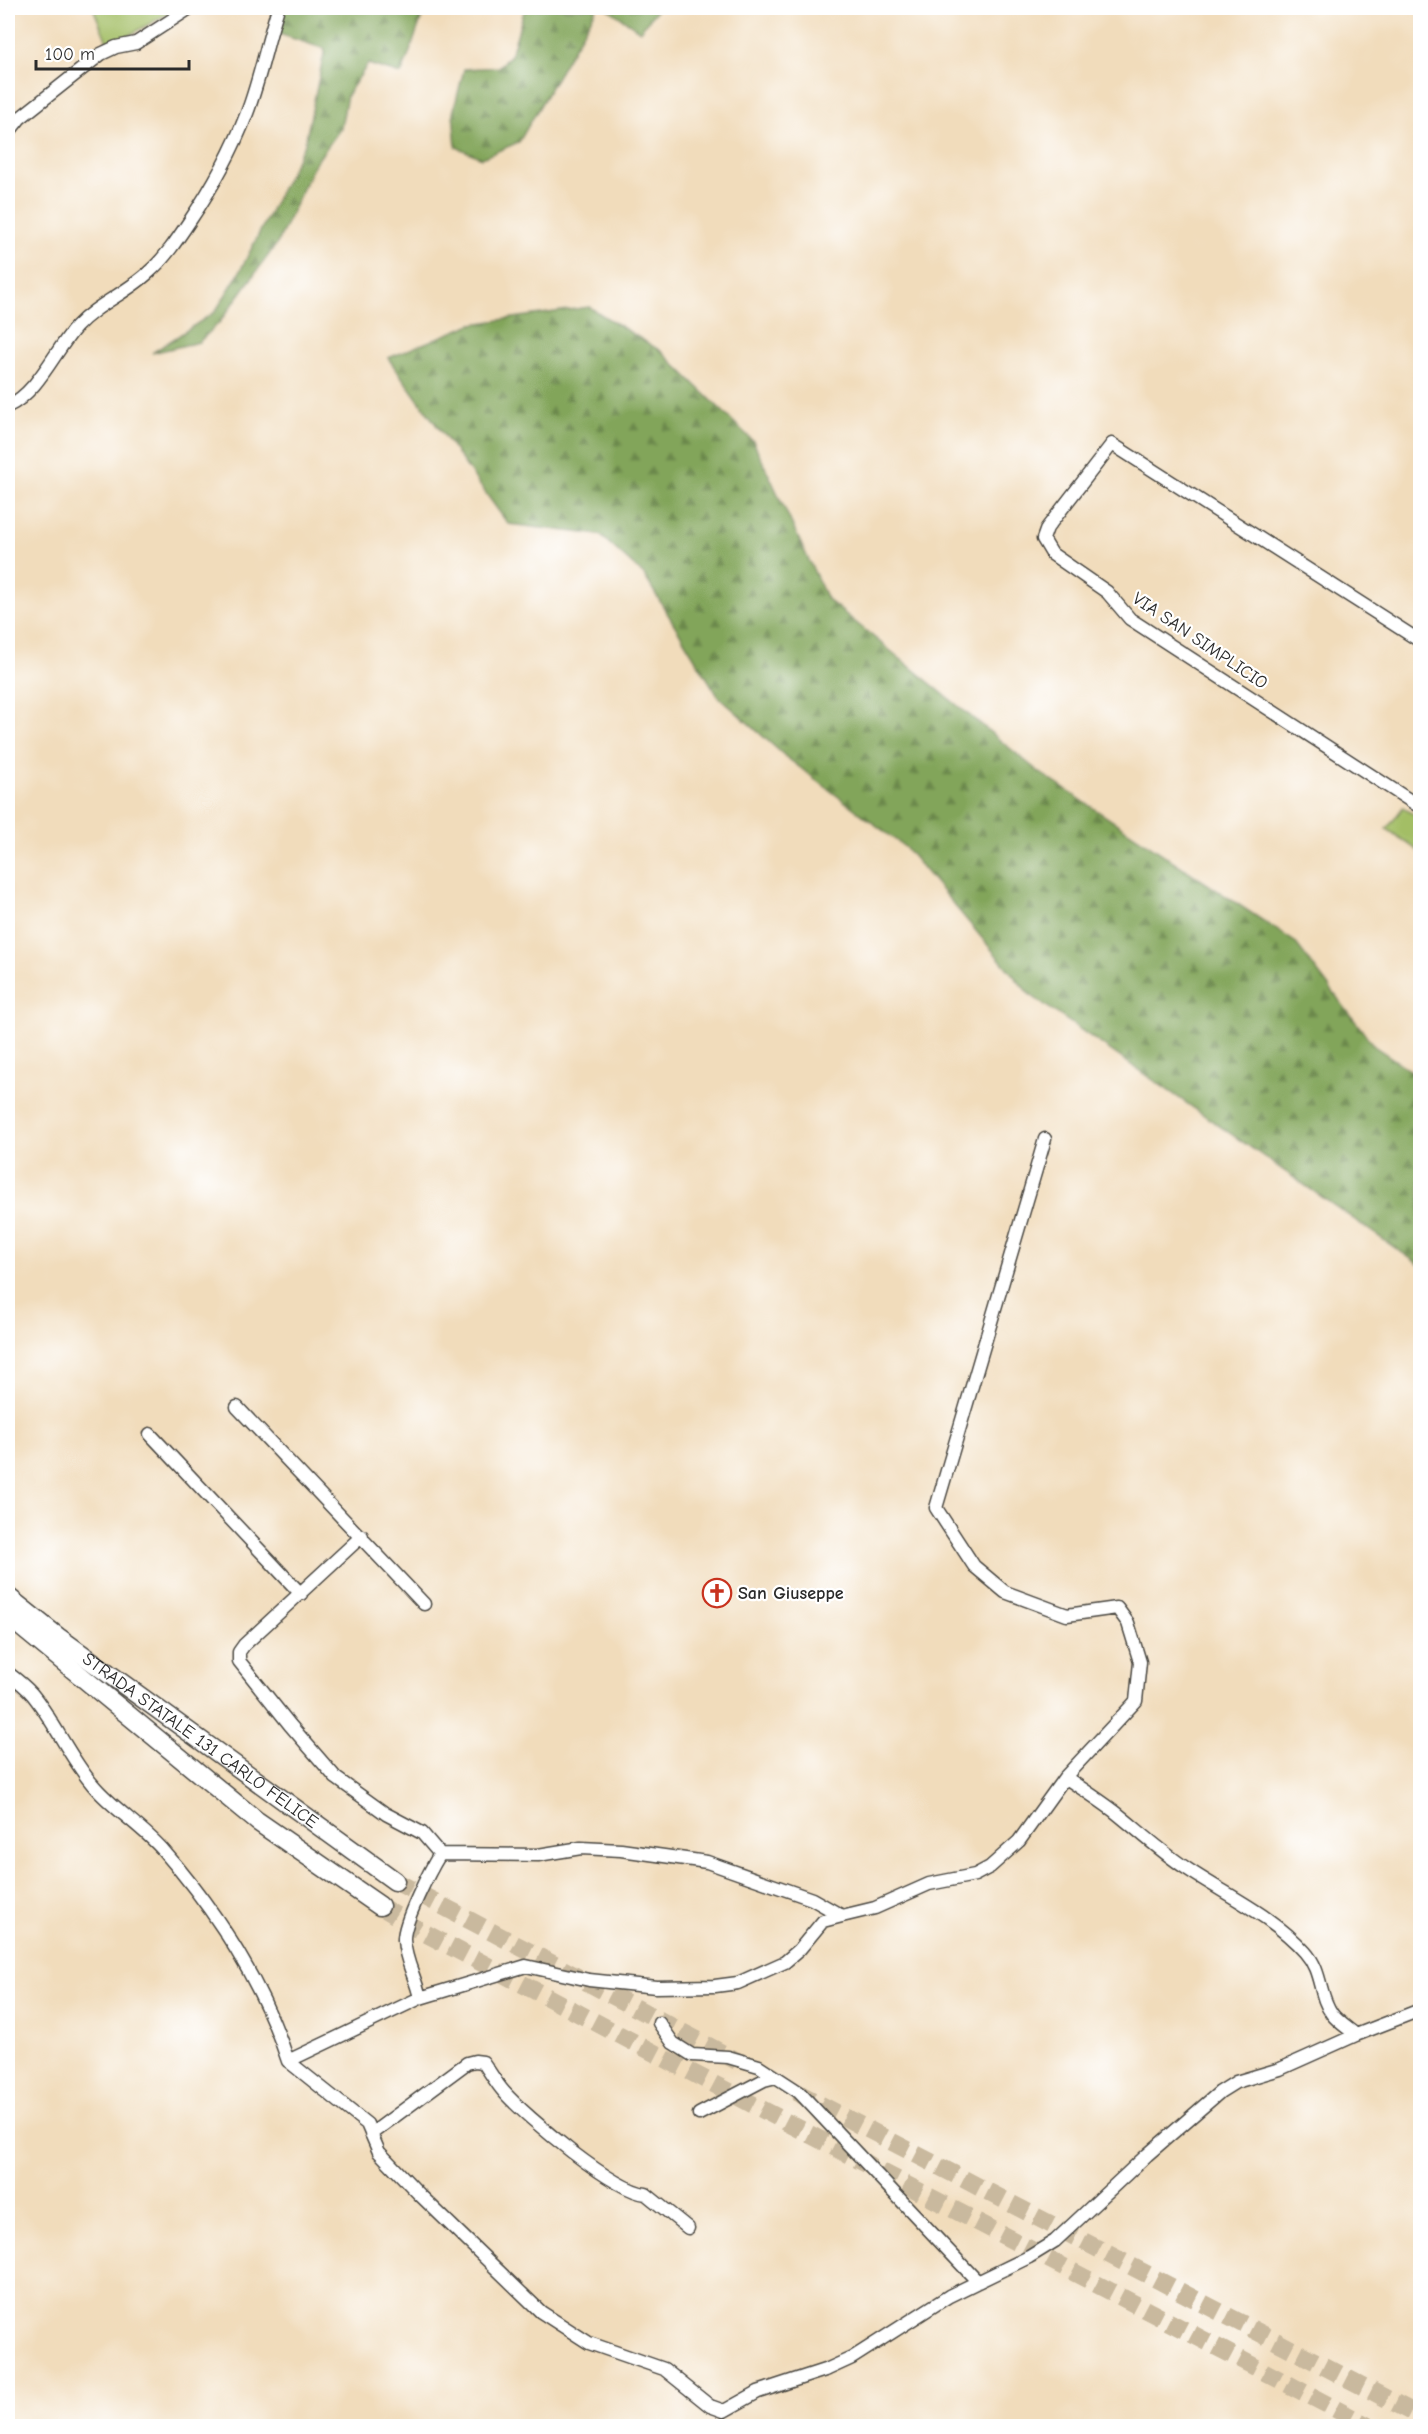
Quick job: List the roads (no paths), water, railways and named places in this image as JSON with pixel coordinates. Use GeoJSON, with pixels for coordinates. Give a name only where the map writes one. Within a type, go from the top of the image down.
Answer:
{"type":"FeatureCollection","features":[{"type":"Feature","properties":{"kind":"highway","name":"STRADA STATALE 131 CARLO FELICE"},"geometry":{"type":"LineString","coordinates":[[8,1598],[57,1637],[395,1881]]}},
{"type":"Feature","properties":{"kind":"highway","name":"STRADA STATALE 131 CARLO FELICE"},"geometry":{"type":"LineString","coordinates":[[8,1616],[257,1821],[380,1906]]}},
{"type":"Feature","properties":{"kind":"street"},"geometry":{"type":"LineString","coordinates":[[8,133],[20,118],[101,54],[116,47],[136,43],[190,8]]}},
{"type":"Feature","properties":{"kind":"street"},"geometry":{"type":"LineString","coordinates":[[8,406],[29,390],[76,327],[101,305],[149,273],[170,250],[222,168],[235,140],[247,112],[278,8]]}},
{"type":"Feature","properties":{"kind":"street","name":"VIA SAN SIMPLICIO"},"geometry":{"type":"LineString","coordinates":[[1420,640],[1112,444],[1047,528],[1044,539],[1052,554],[1107,592],[1130,619],[1420,807]]}},
{"type":"Feature","properties":{"kind":"street"},"geometry":{"type":"LineString","coordinates":[[288,2061],[420,1998],[526,1966],[589,1980],[656,1987],[715,1986],[738,1983],[785,1962],[799,1950],[822,1921],[875,1908],[929,1884],[975,1875],[990,1867],[1018,1841],[1065,1777],[1136,1701],[1140,1662],[1128,1623],[1117,1608],[1067,1615],[1005,1592],[974,1566],[936,1508],[1045,1139]]}},
{"type":"Feature","properties":{"kind":"street"},"geometry":{"type":"LineString","coordinates":[[237,1407],[362,1536],[424,1604]]}},
{"type":"Feature","properties":{"kind":"street"},"geometry":{"type":"LineString","coordinates":[[150,1434],[301,1594]]}},
{"type":"Feature","properties":{"kind":"street"},"geometry":{"type":"LineString","coordinates":[[362,1536],[239,1652],[239,1661],[336,1778],[386,1814],[422,1833],[440,1854],[538,1855],[581,1848],[621,1850],[707,1862],[812,1899],[842,1916]]}},
{"type":"Feature","properties":{"kind":"street"},"geometry":{"type":"LineString","coordinates":[[8,1673],[32,1694],[95,1788],[141,1827],[163,1850],[232,1942],[249,1968],[278,2030],[288,2061],[367,2124],[379,2152],[541,2312],[589,2343],[664,2369],[717,2410],[724,2411],[758,2392],[828,2370],[852,2358],[949,2296],[1029,2257],[1055,2241],[1147,2155],[1220,2092],[1236,2082],[1280,2069],[1356,2035],[1420,2010]]}},
{"type":"Feature","properties":{"kind":"street"},"geometry":{"type":"LineString","coordinates":[[1065,1777],[1114,1811],[1183,1867],[1273,1923],[1306,1952],[1318,1971],[1323,1994],[1332,2014],[1356,2035]]}},
{"type":"Feature","properties":{"kind":"street"},"geometry":{"type":"LineString","coordinates":[[420,1998],[417,1980],[408,1963],[404,1938],[418,1898],[440,1854]]}},
{"type":"Feature","properties":{"kind":"street"},"geometry":{"type":"LineString","coordinates":[[659,2023],[673,2043],[692,2055],[728,2057],[759,2066],[799,2092],[978,2282]]}},
{"type":"Feature","properties":{"kind":"street"},"geometry":{"type":"LineString","coordinates":[[371,2134],[466,2063],[483,2062],[504,2092],[537,2123],[617,2182],[638,2194],[646,2194],[688,2228]]}},
{"type":"Feature","properties":{"kind":"street"},"geometry":{"type":"LineString","coordinates":[[699,2115],[764,2080],[776,2077]]}},
{"type":"Feature","properties":{"kind":"tunnel"},"geometry":{"type":"LineString","coordinates":[[395,1881],[737,2061]]}},
{"type":"Feature","properties":{"kind":"tunnel"},"geometry":{"type":"LineString","coordinates":[[380,1906],[419,1930],[1368,2426]]}},
{"type":"Feature","properties":{"kind":"tunnel"},"geometry":{"type":"LineString","coordinates":[[796,2092],[1420,2416]]}},
{"type":"Feature","properties":{"kind":"place","name":"San Giuseppe"},"geometry":{"type":"Point","coordinates":[717,1593]}}]}
